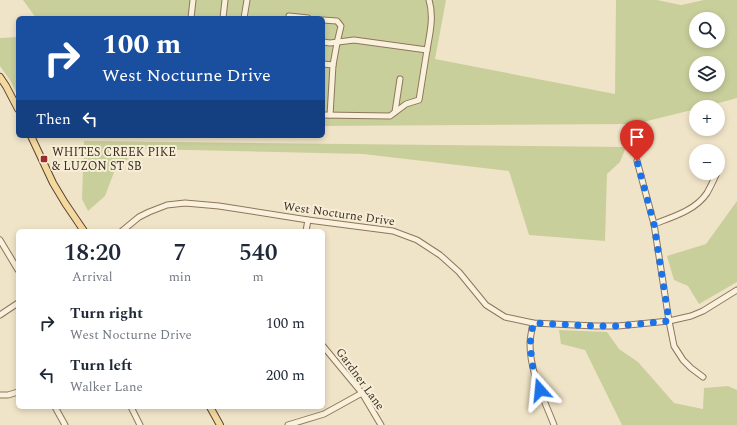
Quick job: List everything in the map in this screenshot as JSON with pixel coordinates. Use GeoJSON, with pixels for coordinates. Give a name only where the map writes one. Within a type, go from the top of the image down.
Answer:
{"type":"FeatureCollection","features":[{"type":"Feature","properties":{"kind":"main road"},"geometry":{"type":"LineString","coordinates":[[0,77],[16,105]]}},
{"type":"Feature","properties":{"kind":"main road"},"geometry":{"type":"LineString","coordinates":[[32,138],[53,182],[74,218],[82,229]]}},
{"type":"Feature","properties":{"kind":"main road"},"geometry":{"type":"LineString","coordinates":[[211,409],[220,425]]}},
{"type":"Feature","properties":{"kind":"street"},"geometry":{"type":"LineString","coordinates":[[191,16],[193,0]]}},
{"type":"Feature","properties":{"kind":"street"},"geometry":{"type":"LineString","coordinates":[[223,16],[225,0]]}},
{"type":"Feature","properties":{"kind":"street"},"geometry":{"type":"LineString","coordinates":[[244,16],[246,0]]}},
{"type":"Feature","properties":{"kind":"street"},"geometry":{"type":"LineString","coordinates":[[325,115],[390,116],[406,104],[419,100],[431,22],[432,8],[429,0]]}},
{"type":"Feature","properties":{"kind":"street"},"geometry":{"type":"LineString","coordinates":[[325,20],[337,22],[341,26],[333,65],[330,115]]}},
{"type":"Feature","properties":{"kind":"street"},"geometry":{"type":"LineString","coordinates":[[325,42],[337,43],[354,40],[427,50]]}},
{"type":"Feature","properties":{"kind":"street"},"geometry":{"type":"LineString","coordinates":[[325,64],[333,65]]}},
{"type":"Feature","properties":{"kind":"street"},"geometry":{"type":"LineString","coordinates":[[395,112],[400,79]]}},
{"type":"Feature","properties":{"kind":"street"},"geometry":{"type":"LineString","coordinates":[[637,161],[654,224],[674,346],[683,360],[703,377]]}},
{"type":"Feature","properties":{"kind":"street"},"geometry":{"type":"LineString","coordinates":[[654,224],[677,215],[696,205],[706,194],[713,180]]}},
{"type":"Feature","properties":{"kind":"street","name":"West Nocturne Drive"},"geometry":{"type":"LineString","coordinates":[[124,229],[139,217],[149,212],[167,205],[185,202],[393,231],[417,240],[440,255],[459,272],[486,305],[505,317],[533,323],[618,326],[669,321],[691,316],[703,311],[737,290]]}},
{"type":"Feature","properties":{"kind":"street"},"geometry":{"type":"LineString","coordinates":[[306,229],[308,220]]}},
{"type":"Feature","properties":{"kind":"street"},"geometry":{"type":"LineString","coordinates":[[0,240],[16,267]]}},
{"type":"Feature","properties":{"kind":"street"},"geometry":{"type":"LineString","coordinates":[[0,315],[16,304]]}},
{"type":"Feature","properties":{"kind":"street"},"geometry":{"type":"LineString","coordinates":[[533,323],[530,344],[533,368],[554,425]]}},
{"type":"Feature","properties":{"kind":"street","name":"Gardner Lane"},"geometry":{"type":"LineString","coordinates":[[325,348],[362,393],[381,425]]}},
{"type":"Feature","properties":{"kind":"street"},"geometry":{"type":"LineString","coordinates":[[0,395],[16,393]]}},
{"type":"Feature","properties":{"kind":"street"},"geometry":{"type":"LineString","coordinates":[[288,425],[324,414],[362,393]]}},
{"type":"Feature","properties":{"kind":"street"},"geometry":{"type":"LineString","coordinates":[[56,409],[65,425]]}},
{"type":"Feature","properties":{"kind":"street"},"geometry":{"type":"LineString","coordinates":[[132,409],[140,425]]}},
{"type":"Feature","properties":{"kind":"green space"},"geometry":{"type":"Polygon","coordinates":[[[23,0],[446,0],[435,59],[615,94],[616,0],[657,0],[681,5],[704,0],[737,0],[737,98],[725,101],[725,100],[689,100],[689,111],[635,124],[325,126],[325,16],[35,16],[23,0]]]}},
{"type":"Feature","properties":{"kind":"green space"},"geometry":{"type":"Polygon","coordinates":[[[16,37],[16,92],[0,66],[0,38],[16,37]]]}},
{"type":"Feature","properties":{"kind":"green space"},"geometry":{"type":"Polygon","coordinates":[[[84,141],[626,147],[620,162],[607,174],[605,241],[529,235],[509,171],[363,154],[143,149],[116,167],[105,196],[88,211],[82,199],[84,141]]]}},
{"type":"Feature","properties":{"kind":"green space"},"geometry":{"type":"Polygon","coordinates":[[[737,201],[737,282],[699,304],[688,286],[674,280],[667,256],[706,244],[737,201]]]}},
{"type":"Feature","properties":{"kind":"green space"},"geometry":{"type":"Polygon","coordinates":[[[559,330],[607,332],[619,349],[638,362],[674,403],[703,409],[704,388],[728,386],[737,390],[737,425],[622,425],[585,350],[561,344],[559,330]]]}},
{"type":"Feature","properties":{"kind":"place","name":"WHITES CREEK PIKE & LUZON ST SB"},"geometry":{"type":"Point","coordinates":[44,159]}},
{"type":"Feature","properties":{"kind":"route"},"geometry":{"type":"LineString","coordinates":[[540,390],[533,368],[530,344],[533,323],[618,326],[669,321],[654,224],[637,161]]}}]}
